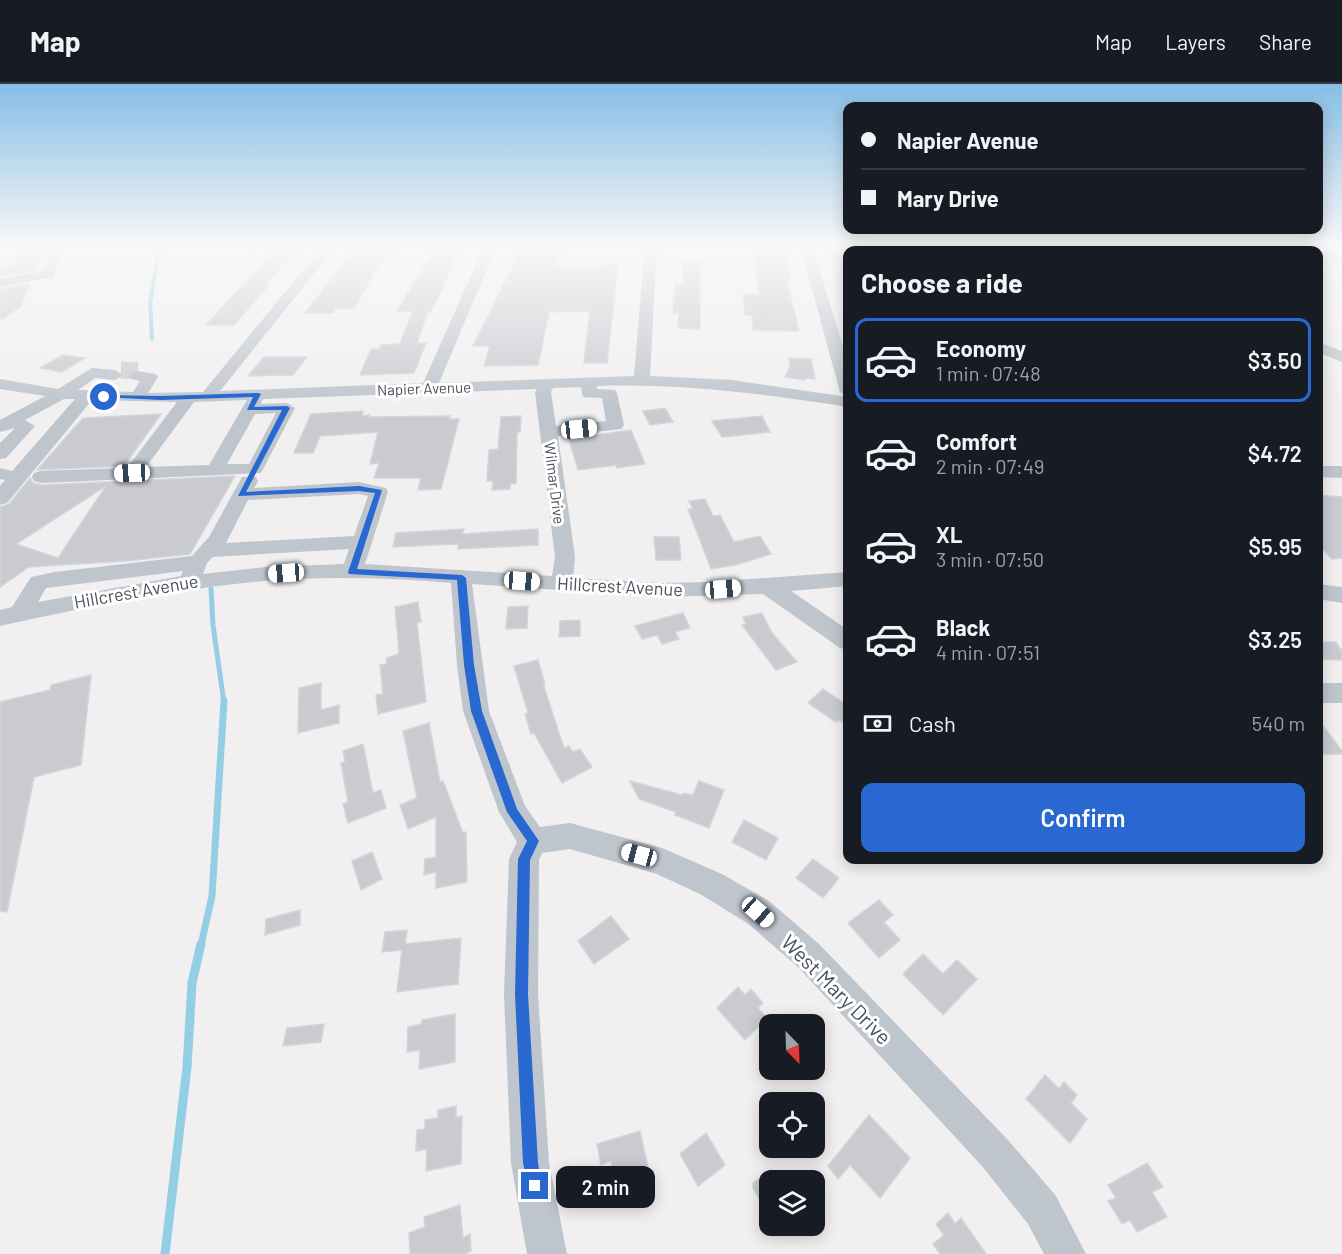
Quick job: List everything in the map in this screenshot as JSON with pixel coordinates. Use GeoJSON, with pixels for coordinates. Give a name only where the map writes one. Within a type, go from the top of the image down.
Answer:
{"type":"FeatureCollection","features":[{"type":"Feature","properties":{"kind":"street"},"geometry":{"type":"LineString","coordinates":[[132,473],[283,300]]}},
{"type":"Feature","properties":{"kind":"street"},"geometry":{"type":"LineString","coordinates":[[429,387],[467,300]]}},
{"type":"Feature","properties":{"kind":"street"},"geometry":{"type":"LineString","coordinates":[[642,380],[647,300]]}},
{"type":"Feature","properties":{"kind":"street"},"geometry":{"type":"LineString","coordinates":[[822,300],[843,374]]}},
{"type":"Feature","properties":{"kind":"street"},"geometry":{"type":"LineString","coordinates":[[1323,348],[1342,357]]}},
{"type":"Feature","properties":{"kind":"street"},"geometry":{"type":"LineString","coordinates":[[0,454],[12,425],[92,373],[117,382],[150,409],[161,398]]}},
{"type":"Feature","properties":{"kind":"street"},"geometry":{"type":"LineString","coordinates":[[0,499],[22,476],[70,415],[117,382],[150,377],[136,398]]}},
{"type":"Feature","properties":{"kind":"street","name":"Napier Avenue"},"geometry":{"type":"LineString","coordinates":[[0,384],[61,394],[117,382],[136,398],[192,402],[254,402],[429,387],[548,383],[589,387],[642,380],[732,385],[843,401]]}},
{"type":"Feature","properties":{"kind":"street","name":"Wilmar Drive"},"geometry":{"type":"LineString","coordinates":[[548,383],[543,392],[564,430],[552,461],[565,557],[562,584]]}},
{"type":"Feature","properties":{"kind":"street"},"geometry":{"type":"LineString","coordinates":[[589,387],[609,393],[615,425],[564,430],[575,399],[589,387]]}},
{"type":"Feature","properties":{"kind":"street"},"geometry":{"type":"LineString","coordinates":[[192,402],[254,402],[287,408],[217,541],[198,565]]}},
{"type":"Feature","properties":{"kind":"street"},"geometry":{"type":"LineString","coordinates":[[214,470],[254,402]]}},
{"type":"Feature","properties":{"kind":"street"},"geometry":{"type":"LineString","coordinates":[[12,425],[70,415]]}},
{"type":"Feature","properties":{"kind":"street"},"geometry":{"type":"LineString","coordinates":[[22,476],[255,469]]}},
{"type":"Feature","properties":{"kind":"street"},"geometry":{"type":"LineString","coordinates":[[1323,471],[1342,472]]}},
{"type":"Feature","properties":{"kind":"street"},"geometry":{"type":"LineString","coordinates":[[241,495],[359,488],[379,492],[352,572]]}},
{"type":"Feature","properties":{"kind":"street"},"geometry":{"type":"LineString","coordinates":[[198,565],[362,542]]}},
{"type":"Feature","properties":{"kind":"street","name":"Hillcrest Avenue"},"geometry":{"type":"LineString","coordinates":[[10,615],[87,598],[198,565],[665,590],[843,579]]}},
{"type":"Feature","properties":{"kind":"street"},"geometry":{"type":"LineString","coordinates":[[462,578],[469,665],[476,711],[513,812],[533,841],[524,859],[521,994],[530,1163],[547,1254]]}},
{"type":"Feature","properties":{"kind":"street"},"geometry":{"type":"LineString","coordinates":[[766,585],[843,639]]}},
{"type":"Feature","properties":{"kind":"street"},"geometry":{"type":"LineString","coordinates":[[1323,592],[1342,595]]}},
{"type":"Feature","properties":{"kind":"street"},"geometry":{"type":"LineString","coordinates":[[1323,693],[1342,693]]}},
{"type":"Feature","properties":{"kind":"street","name":"West Mary Drive"},"geometry":{"type":"LineString","coordinates":[[533,841],[570,836],[662,862],[711,885],[758,912],[808,955],[995,1153],[1042,1210],[1066,1254]]}},
{"type":"Feature","properties":{"kind":"building"},"geometry":{"type":"Polygon","coordinates":[[[0,300],[24,300],[21,306],[0,321],[0,300]]]}},
{"type":"Feature","properties":{"kind":"building"},"geometry":{"type":"Polygon","coordinates":[[[229,300],[256,300],[234,325],[206,325],[229,300]]]}},
{"type":"Feature","properties":{"kind":"building"},"geometry":{"type":"Polygon","coordinates":[[[315,300],[359,300],[354,309],[336,308],[333,313],[305,313],[315,300]]]}},
{"type":"Feature","properties":{"kind":"building"},"geometry":{"type":"Polygon","coordinates":[[[404,300],[437,300],[431,311],[428,311],[417,343],[426,343],[414,373],[360,375],[371,349],[379,349],[381,345],[400,344],[413,311],[397,311],[404,300]]]}},
{"type":"Feature","properties":{"kind":"building"},"geometry":{"type":"Polygon","coordinates":[[[496,300],[614,300],[607,363],[584,363],[590,311],[549,312],[538,365],[484,366],[490,346],[473,346],[496,300]]]}},
{"type":"Feature","properties":{"kind":"building"},"geometry":{"type":"Polygon","coordinates":[[[674,300],[700,300],[700,329],[678,328],[679,313],[673,313],[674,300]]]}},
{"type":"Feature","properties":{"kind":"building"},"geometry":{"type":"Polygon","coordinates":[[[744,300],[791,300],[799,331],[753,330],[752,315],[745,315],[744,300]]]}},
{"type":"Feature","properties":{"kind":"building"},"geometry":{"type":"Polygon","coordinates":[[[63,355],[85,358],[62,372],[40,368],[63,355]]]}},
{"type":"Feature","properties":{"kind":"building"},"geometry":{"type":"Polygon","coordinates":[[[264,357],[307,357],[293,375],[248,376],[264,357]]]}},
{"type":"Feature","properties":{"kind":"building"},"geometry":{"type":"Polygon","coordinates":[[[789,358],[811,359],[815,379],[785,377],[790,367],[789,358]]]}},
{"type":"Feature","properties":{"kind":"building"},"geometry":{"type":"Polygon","coordinates":[[[665,408],[673,422],[650,425],[643,411],[665,408]]]}},
{"type":"Feature","properties":{"kind":"building"},"geometry":{"type":"Polygon","coordinates":[[[363,411],[362,416],[370,415],[369,417],[450,416],[449,419],[459,419],[441,489],[418,490],[421,478],[374,478],[379,463],[370,464],[378,432],[320,436],[313,453],[294,453],[311,414],[363,411]]]}},
{"type":"Feature","properties":{"kind":"building"},"geometry":{"type":"Polygon","coordinates":[[[161,414],[124,466],[37,470],[83,418],[161,414]]]}},
{"type":"Feature","properties":{"kind":"building"},"geometry":{"type":"Polygon","coordinates":[[[521,416],[520,432],[517,432],[516,483],[510,484],[510,489],[492,490],[493,481],[487,481],[489,450],[498,449],[501,417],[521,416]]]}},
{"type":"Feature","properties":{"kind":"building"},"geometry":{"type":"Polygon","coordinates":[[[762,416],[770,432],[722,437],[712,421],[762,416]]]}},
{"type":"Feature","properties":{"kind":"building"},"geometry":{"type":"Polygon","coordinates":[[[631,430],[645,464],[578,470],[569,439],[631,430]]]}},
{"type":"Feature","properties":{"kind":"building"},"geometry":{"type":"Polygon","coordinates":[[[235,476],[190,554],[126,561],[29,567],[0,587],[0,507],[9,504],[30,478],[33,483],[41,485],[235,476]],[[106,486],[16,544],[58,558],[106,486]]]}},
{"type":"Feature","properties":{"kind":"building"},"geometry":{"type":"Polygon","coordinates":[[[1323,495],[1342,497],[1342,558],[1332,559],[1323,549],[1323,495]]]}},
{"type":"Feature","properties":{"kind":"building"},"geometry":{"type":"Polygon","coordinates":[[[705,499],[713,516],[720,515],[734,542],[760,536],[771,554],[735,565],[711,569],[688,509],[693,509],[689,501],[705,499]]]}},
{"type":"Feature","properties":{"kind":"building"},"geometry":{"type":"Polygon","coordinates":[[[464,529],[462,534],[538,529],[538,545],[458,549],[459,541],[458,544],[393,547],[396,533],[464,529]]]}},
{"type":"Feature","properties":{"kind":"building"},"geometry":{"type":"Polygon","coordinates":[[[654,537],[679,537],[681,560],[656,560],[654,537]]]}},
{"type":"Feature","properties":{"kind":"building"},"geometry":{"type":"Polygon","coordinates":[[[418,602],[421,622],[417,623],[426,702],[378,714],[376,695],[383,694],[380,665],[387,664],[386,658],[397,655],[399,652],[395,607],[418,602]]]}},
{"type":"Feature","properties":{"kind":"building"},"geometry":{"type":"Polygon","coordinates":[[[528,606],[527,628],[506,629],[508,607],[528,606]]]}},
{"type":"Feature","properties":{"kind":"building"},"geometry":{"type":"Polygon","coordinates":[[[683,613],[690,628],[675,632],[679,639],[662,644],[657,635],[642,639],[635,626],[683,613]]]}},
{"type":"Feature","properties":{"kind":"building"},"geometry":{"type":"Polygon","coordinates":[[[762,613],[772,633],[797,662],[776,670],[742,625],[746,624],[743,617],[762,613]]]}},
{"type":"Feature","properties":{"kind":"building"},"geometry":{"type":"Polygon","coordinates":[[[580,620],[580,636],[559,637],[560,621],[580,620]]]}},
{"type":"Feature","properties":{"kind":"building"},"geometry":{"type":"Polygon","coordinates":[[[1323,642],[1336,642],[1342,651],[1342,660],[1323,659],[1323,642]]]}},
{"type":"Feature","properties":{"kind":"building"},"geometry":{"type":"Polygon","coordinates":[[[538,660],[545,684],[543,684],[564,748],[569,746],[573,752],[580,749],[592,767],[562,783],[534,733],[531,734],[525,714],[528,713],[514,666],[538,660]]]}},
{"type":"Feature","properties":{"kind":"building"},"geometry":{"type":"Polygon","coordinates":[[[91,675],[81,765],[34,777],[7,912],[0,911],[0,702],[50,690],[51,685],[91,675]]]}},
{"type":"Feature","properties":{"kind":"building"},"geometry":{"type":"Polygon","coordinates":[[[321,683],[321,710],[339,705],[339,723],[298,733],[299,688],[321,683]]]}},
{"type":"Feature","properties":{"kind":"building"},"geometry":{"type":"Polygon","coordinates":[[[823,689],[843,703],[843,722],[839,720],[836,722],[808,703],[823,689]]]}},
{"type":"Feature","properties":{"kind":"building"},"geometry":{"type":"Polygon","coordinates":[[[429,723],[440,782],[443,781],[463,833],[466,832],[467,882],[436,888],[436,872],[424,875],[425,859],[436,857],[436,817],[408,829],[400,805],[417,798],[403,731],[429,723]]]}},
{"type":"Feature","properties":{"kind":"building"},"geometry":{"type":"Polygon","coordinates":[[[1323,726],[1342,751],[1342,754],[1323,754],[1323,726]]]}},
{"type":"Feature","properties":{"kind":"building"},"geometry":{"type":"Polygon","coordinates":[[[363,744],[373,793],[381,790],[386,808],[348,823],[343,804],[348,802],[341,763],[345,762],[343,751],[363,744]]]}},
{"type":"Feature","properties":{"kind":"building"},"geometry":{"type":"Polygon","coordinates":[[[630,781],[682,795],[683,793],[693,795],[699,781],[724,790],[709,828],[675,815],[676,812],[639,799],[630,781]]]}},
{"type":"Feature","properties":{"kind":"building"},"geometry":{"type":"Polygon","coordinates":[[[744,820],[778,838],[766,860],[732,842],[744,820]]]}},
{"type":"Feature","properties":{"kind":"building"},"geometry":{"type":"Polygon","coordinates":[[[372,852],[382,879],[361,890],[352,861],[372,852]]]}},
{"type":"Feature","properties":{"kind":"building"},"geometry":{"type":"Polygon","coordinates":[[[813,859],[839,878],[823,898],[796,878],[813,859]]]}},
{"type":"Feature","properties":{"kind":"building"},"geometry":{"type":"Polygon","coordinates":[[[879,900],[893,915],[884,922],[900,940],[879,958],[848,923],[879,900]]]}},
{"type":"Feature","properties":{"kind":"building"},"geometry":{"type":"Polygon","coordinates":[[[300,910],[300,925],[265,935],[266,919],[300,910]]]}},
{"type":"Feature","properties":{"kind":"building"},"geometry":{"type":"Polygon","coordinates":[[[611,916],[629,939],[594,964],[578,941],[611,916]]]}},
{"type":"Feature","properties":{"kind":"building"},"geometry":{"type":"Polygon","coordinates":[[[407,930],[405,944],[461,938],[458,984],[397,992],[402,950],[382,952],[385,932],[407,930]]]}},
{"type":"Feature","properties":{"kind":"building"},"geometry":{"type":"Polygon","coordinates":[[[923,954],[943,974],[957,960],[977,979],[943,1015],[903,974],[923,954]]]}},
{"type":"Feature","properties":{"kind":"building"},"geometry":{"type":"Polygon","coordinates":[[[738,987],[745,995],[751,989],[763,1003],[758,1008],[763,1014],[759,1014],[759,1026],[745,1040],[717,1008],[738,987]]]}},
{"type":"Feature","properties":{"kind":"building"},"geometry":{"type":"Polygon","coordinates":[[[455,1014],[455,1062],[419,1069],[420,1050],[407,1052],[408,1027],[422,1024],[422,1020],[455,1014]]]}},
{"type":"Feature","properties":{"kind":"building"},"geometry":{"type":"Polygon","coordinates":[[[324,1024],[321,1042],[283,1046],[287,1028],[324,1024]]]}},
{"type":"Feature","properties":{"kind":"building"},"geometry":{"type":"Polygon","coordinates":[[[1045,1075],[1059,1089],[1064,1082],[1077,1095],[1071,1103],[1087,1119],[1070,1143],[1026,1099],[1045,1075]]]}},
{"type":"Feature","properties":{"kind":"building"},"geometry":{"type":"Polygon","coordinates":[[[456,1106],[456,1117],[462,1116],[461,1164],[426,1171],[427,1149],[416,1151],[417,1130],[425,1129],[425,1120],[438,1118],[438,1110],[456,1106]]]}},
{"type":"Feature","properties":{"kind":"building"},"geometry":{"type":"Polygon","coordinates":[[[869,1115],[910,1158],[880,1198],[850,1165],[838,1179],[828,1166],[869,1115]]]}},
{"type":"Feature","properties":{"kind":"building"},"geometry":{"type":"Polygon","coordinates":[[[640,1131],[650,1177],[616,1188],[611,1161],[601,1165],[597,1144],[640,1131]]]}},
{"type":"Feature","properties":{"kind":"building"},"geometry":{"type":"Polygon","coordinates":[[[706,1133],[725,1165],[698,1186],[680,1154],[706,1133]]]}},
{"type":"Feature","properties":{"kind":"building"},"geometry":{"type":"Polygon","coordinates":[[[1147,1163],[1163,1187],[1152,1192],[1167,1217],[1137,1232],[1130,1220],[1122,1224],[1108,1201],[1116,1198],[1108,1185],[1147,1163]]]}},
{"type":"Feature","properties":{"kind":"building"},"geometry":{"type":"Polygon","coordinates":[[[759,1178],[759,1199],[753,1188],[753,1183],[759,1178]]]}},
{"type":"Feature","properties":{"kind":"building"},"geometry":{"type":"Polygon","coordinates":[[[460,1205],[463,1238],[470,1234],[471,1251],[464,1254],[410,1254],[409,1233],[425,1227],[424,1217],[460,1205]]]}},
{"type":"Feature","properties":{"kind":"building"},"geometry":{"type":"Polygon","coordinates":[[[948,1213],[955,1224],[961,1218],[986,1254],[940,1254],[933,1244],[944,1235],[936,1224],[948,1213]]]}},
{"type":"Feature","properties":{"kind":"waterway"},"geometry":{"type":"LineString","coordinates":[[151,300],[152,339]]}},
{"type":"Feature","properties":{"kind":"waterway"},"geometry":{"type":"LineString","coordinates":[[211,589],[213,625],[224,702]]}},
{"type":"Feature","properties":{"kind":"waterway"},"geometry":{"type":"LineString","coordinates":[[201,945],[212,896],[224,702]]}},
{"type":"Feature","properties":{"kind":"waterway"},"geometry":{"type":"LineString","coordinates":[[165,1254],[187,1067],[192,983],[201,944]]}},
{"type":"Feature","properties":{"kind":"tunnel"},"geometry":{"type":"LineString","coordinates":[[121,370],[143,371]]}},
{"type":"Feature","properties":{"kind":"route"},"geometry":{"type":"LineString","coordinates":[[104,397],[161,398],[258,394],[249,409],[287,408],[241,495],[359,488],[379,492],[352,572],[390,572],[462,578],[469,665],[476,711],[489,752],[513,812],[533,841],[524,859],[521,994],[530,1163],[535,1186]]}}]}
